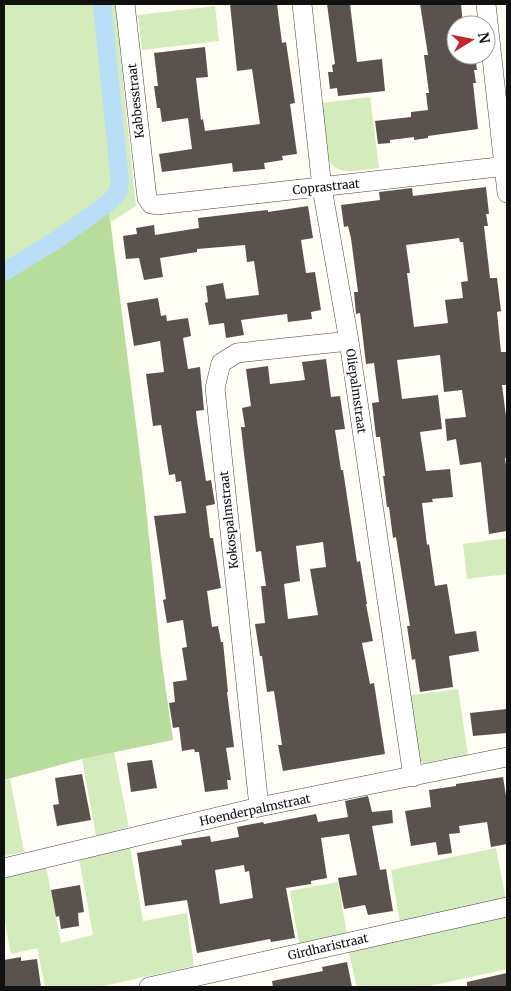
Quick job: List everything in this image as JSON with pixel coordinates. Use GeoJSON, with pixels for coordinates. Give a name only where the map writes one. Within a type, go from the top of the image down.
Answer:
{"type":"FeatureCollection","features":[{"type":"Feature","properties":{"kind":"street","name":"Kabbesstraat"},"geometry":{"type":"LineString","coordinates":[[125,4],[147,198]]}},
{"type":"Feature","properties":{"kind":"street","name":"Oliepalmstraat"},"geometry":{"type":"LineString","coordinates":[[302,4],[322,188],[348,340],[413,777]]}},
{"type":"Feature","properties":{"kind":"street"},"geometry":{"type":"LineString","coordinates":[[486,4],[506,166],[507,193]]}},
{"type":"Feature","properties":{"kind":"street","name":"Coprastraat"},"geometry":{"type":"LineString","coordinates":[[147,198],[151,204],[157,205],[506,166]]}},
{"type":"Feature","properties":{"kind":"street","name":"Kokospalmstraat"},"geometry":{"type":"LineString","coordinates":[[259,807],[215,388],[221,363],[237,353],[348,340]]}},
{"type":"Feature","properties":{"kind":"street","name":"Hoenderpalmstraat"},"geometry":{"type":"LineString","coordinates":[[4,868],[259,807],[507,757]]}},
{"type":"Feature","properties":{"kind":"street","name":"Girdharistraat"},"geometry":{"type":"LineString","coordinates":[[149,987],[507,908]]}},
{"type":"Feature","properties":{"kind":"green space"},"geometry":{"type":"Polygon","coordinates":[[[4,4],[115,4],[136,206],[111,222],[108,203],[58,239],[4,272],[4,4]]]}},
{"type":"Feature","properties":{"kind":"green space"},"geometry":{"type":"Polygon","coordinates":[[[215,6],[219,41],[142,50],[138,15],[215,6]]]}},
{"type":"Feature","properties":{"kind":"green space"},"geometry":{"type":"Polygon","coordinates":[[[370,97],[379,168],[351,171],[338,169],[329,160],[322,103],[370,97]]]}},
{"type":"Feature","properties":{"kind":"green space"},"geometry":{"type":"Polygon","coordinates":[[[108,203],[144,488],[161,656],[173,740],[82,759],[4,780],[4,272],[58,239],[108,203]]]}},
{"type":"Feature","properties":{"kind":"green space"},"geometry":{"type":"Polygon","coordinates":[[[507,538],[507,574],[467,579],[463,544],[507,538]]]}},
{"type":"Feature","properties":{"kind":"green space"},"geometry":{"type":"Polygon","coordinates":[[[458,689],[468,755],[423,763],[418,760],[405,696],[458,689]]]}},
{"type":"Feature","properties":{"kind":"green space"},"geometry":{"type":"Polygon","coordinates":[[[114,752],[129,827],[96,836],[82,759],[114,752]]]}},
{"type":"Feature","properties":{"kind":"green space"},"geometry":{"type":"Polygon","coordinates":[[[10,779],[24,852],[4,856],[4,780],[10,779]]]}},
{"type":"Feature","properties":{"kind":"green space"},"geometry":{"type":"Polygon","coordinates":[[[130,847],[143,921],[187,913],[194,966],[99,987],[45,987],[37,948],[11,954],[4,918],[4,876],[46,866],[61,943],[93,935],[79,858],[130,847]]]}},
{"type":"Feature","properties":{"kind":"green space"},"geometry":{"type":"Polygon","coordinates":[[[496,848],[507,906],[401,928],[391,870],[496,848]]]}},
{"type":"Feature","properties":{"kind":"green space"},"geometry":{"type":"Polygon","coordinates":[[[338,882],[348,940],[300,949],[290,891],[338,882]]]}},
{"type":"Feature","properties":{"kind":"green space"},"geometry":{"type":"Polygon","coordinates":[[[507,915],[507,969],[425,987],[357,987],[348,950],[507,915]]]}},
{"type":"Feature","properties":{"kind":"building"},"geometry":{"type":"Polygon","coordinates":[[[230,4],[277,4],[282,43],[286,42],[295,103],[290,104],[297,154],[282,156],[283,160],[264,163],[265,169],[233,172],[232,163],[162,172],[159,154],[192,149],[188,118],[162,122],[160,108],[157,108],[154,86],[158,86],[154,53],[205,47],[208,77],[196,78],[201,120],[203,119],[205,131],[260,124],[252,69],[237,71],[230,4]]]}},
{"type":"Feature","properties":{"kind":"building"},"geometry":{"type":"Polygon","coordinates":[[[327,4],[350,4],[357,62],[382,59],[385,91],[338,96],[337,88],[330,89],[328,72],[333,72],[332,65],[335,64],[327,4]]]}},
{"type":"Feature","properties":{"kind":"building"},"geometry":{"type":"Polygon","coordinates":[[[420,4],[461,4],[462,15],[446,15],[446,65],[476,65],[477,70],[474,70],[476,83],[473,83],[478,129],[428,136],[428,138],[414,140],[414,137],[390,140],[390,143],[378,144],[375,121],[411,117],[411,112],[428,110],[426,93],[429,93],[424,55],[428,55],[420,4]]]}},
{"type":"Feature","properties":{"kind":"building"},"geometry":{"type":"Polygon","coordinates":[[[486,187],[489,214],[486,214],[488,226],[484,226],[490,278],[497,278],[501,311],[497,312],[501,352],[506,352],[507,359],[507,385],[502,385],[507,424],[507,458],[505,458],[507,473],[507,531],[489,534],[481,462],[460,465],[456,439],[447,441],[445,419],[466,417],[462,390],[444,392],[440,355],[397,360],[402,399],[438,395],[442,429],[420,432],[426,471],[450,469],[453,497],[432,499],[433,502],[422,503],[427,545],[429,544],[435,586],[447,584],[455,634],[476,631],[479,651],[449,656],[453,687],[420,692],[415,659],[412,660],[407,626],[410,626],[396,537],[393,538],[389,507],[387,507],[380,437],[376,437],[372,403],[379,402],[374,363],[366,364],[360,313],[356,314],[354,292],[358,292],[351,238],[348,226],[344,227],[341,205],[380,200],[379,192],[412,188],[413,196],[486,187]],[[459,238],[406,245],[410,273],[407,273],[414,327],[448,323],[445,300],[463,298],[461,282],[468,281],[463,242],[460,242],[459,238]]]}},
{"type":"Feature","properties":{"kind":"building"},"geometry":{"type":"Polygon","coordinates":[[[308,206],[313,238],[301,240],[306,273],[315,272],[321,310],[311,312],[312,319],[288,322],[287,314],[241,320],[244,335],[226,338],[224,323],[209,325],[205,303],[208,302],[206,286],[223,283],[226,299],[259,295],[254,261],[247,262],[245,245],[197,249],[197,252],[160,258],[163,277],[144,280],[139,258],[126,259],[123,236],[137,234],[136,228],[154,225],[155,235],[199,228],[198,218],[268,210],[268,212],[308,206]]]}},
{"type":"Feature","properties":{"kind":"building"},"geometry":{"type":"Polygon","coordinates":[[[158,298],[161,316],[166,315],[167,321],[188,318],[191,336],[183,338],[188,369],[200,367],[204,410],[196,411],[197,421],[206,481],[211,480],[215,504],[206,506],[210,538],[213,538],[221,588],[207,591],[212,627],[218,626],[221,642],[223,642],[234,747],[226,748],[231,780],[227,780],[228,789],[205,792],[199,752],[195,752],[194,749],[182,751],[179,727],[173,728],[169,703],[175,702],[173,682],[187,680],[182,648],[187,647],[183,620],[167,623],[163,600],[166,599],[154,516],[186,513],[181,481],[176,482],[175,474],[169,475],[161,425],[153,426],[146,374],[164,372],[160,341],[134,346],[127,303],[158,298]]]}},
{"type":"Feature","properties":{"kind":"building"},"geometry":{"type":"Polygon","coordinates":[[[326,359],[331,397],[340,396],[345,429],[335,430],[357,562],[360,561],[373,641],[362,643],[370,684],[374,683],[385,754],[283,771],[278,745],[282,745],[274,691],[267,692],[255,624],[265,623],[261,586],[266,586],[261,551],[256,552],[241,427],[245,427],[242,408],[251,406],[246,369],[268,366],[270,384],[305,380],[302,362],[326,359]],[[323,542],[296,546],[300,581],[284,584],[288,619],[318,615],[310,569],[326,567],[323,542]]]}},
{"type":"Feature","properties":{"kind":"building"},"geometry":{"type":"Polygon","coordinates":[[[507,709],[507,733],[473,736],[470,713],[507,709]]]}},
{"type":"Feature","properties":{"kind":"building"},"geometry":{"type":"Polygon","coordinates":[[[152,760],[157,788],[131,792],[127,763],[152,760]]]}},
{"type":"Feature","properties":{"kind":"building"},"geometry":{"type":"Polygon","coordinates":[[[82,774],[91,820],[57,826],[53,805],[59,804],[55,778],[82,774]]]}},
{"type":"Feature","properties":{"kind":"building"},"geometry":{"type":"Polygon","coordinates":[[[503,777],[507,802],[507,844],[491,847],[487,822],[459,826],[460,833],[449,834],[452,853],[438,855],[436,842],[411,846],[405,811],[431,807],[429,790],[503,777]]]}},
{"type":"Feature","properties":{"kind":"building"},"geometry":{"type":"Polygon","coordinates":[[[368,796],[372,812],[392,810],[393,823],[372,826],[380,870],[386,869],[393,911],[368,915],[365,905],[344,909],[338,878],[357,875],[349,834],[321,838],[327,878],[311,881],[311,884],[286,888],[295,938],[271,942],[270,939],[197,953],[187,900],[145,906],[137,853],[182,845],[181,840],[210,836],[211,842],[239,837],[237,827],[263,822],[264,824],[316,814],[318,822],[348,817],[345,801],[368,796]],[[244,865],[215,870],[220,904],[253,898],[249,871],[245,872],[244,865]]]}},
{"type":"Feature","properties":{"kind":"building"},"geometry":{"type":"Polygon","coordinates":[[[80,885],[84,912],[78,913],[79,926],[61,929],[59,916],[56,917],[51,890],[80,885]]]}},
{"type":"Feature","properties":{"kind":"building"},"geometry":{"type":"Polygon","coordinates":[[[21,957],[21,961],[37,959],[41,987],[4,987],[4,960],[21,957]]]}},
{"type":"Feature","properties":{"kind":"building"},"geometry":{"type":"Polygon","coordinates":[[[347,962],[352,987],[273,987],[272,981],[323,971],[322,967],[347,962]]]}},
{"type":"Feature","properties":{"kind":"building"},"geometry":{"type":"Polygon","coordinates":[[[507,973],[507,987],[467,987],[467,982],[507,973]]]}},
{"type":"Feature","properties":{"kind":"waterway"},"geometry":{"type":"LineString","coordinates":[[4,272],[58,239],[108,203],[118,193],[120,182],[102,4]]}}]}
